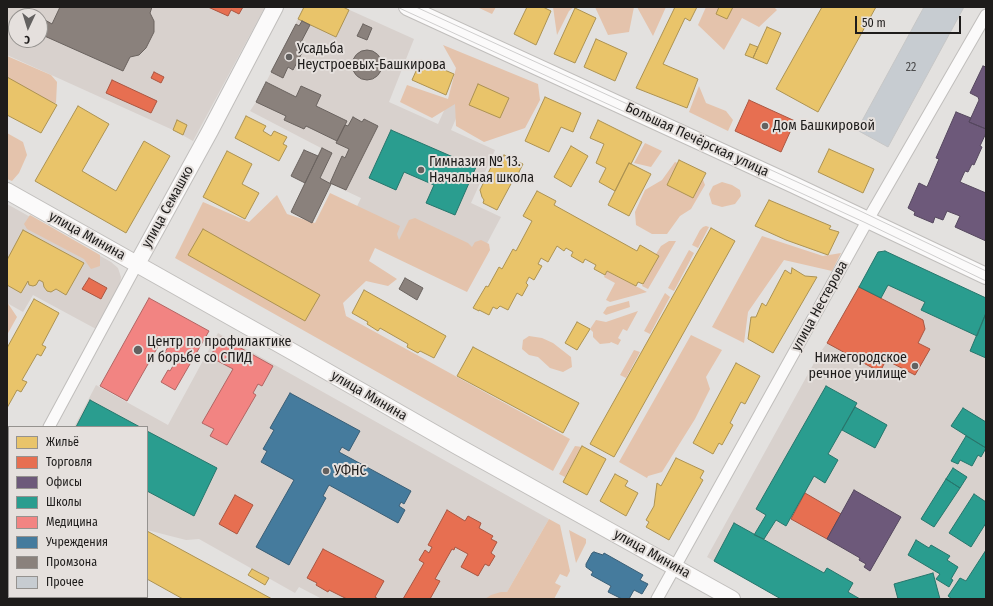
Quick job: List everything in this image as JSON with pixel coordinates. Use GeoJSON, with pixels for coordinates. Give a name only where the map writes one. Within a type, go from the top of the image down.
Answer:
{"type":"FeatureCollection","features":[{"type":"Feature","properties":{"kind":"street","name":"улица Семашко"},"geometry":{"type":"LineString","coordinates":[[50,426],[210,131],[275,7]]}},
{"type":"Feature","properties":{"kind":"street","name":"Большая Печёрская улица"},"geometry":{"type":"LineString","coordinates":[[407,7],[986,276]]}},
{"type":"Feature","properties":{"kind":"street","name":"улица Нестерова"},"geometry":{"type":"LineString","coordinates":[[657,599],[868,220],[986,15]]}},
{"type":"Feature","properties":{"kind":"street","name":"улица Минина"},"geometry":{"type":"LineString","coordinates":[[7,191],[457,446],[732,599]]}},
{"type":"Feature","properties":{"kind":"shaded area"},"geometry":{"type":"Polygon","coordinates":[[[7,7],[265,7],[193,141],[173,130],[7,55],[7,7]]]}},
{"type":"Feature","properties":{"kind":"shaded area"},"geometry":{"type":"Polygon","coordinates":[[[304,7],[343,7],[414,39],[389,102],[438,124],[466,62],[478,68],[451,130],[495,150],[471,203],[501,217],[466,283],[345,231],[361,198],[331,184],[312,223],[291,212],[321,148],[250,111],[304,7]]]}},
{"type":"Feature","properties":{"kind":"shaded area"},"geometry":{"type":"Polygon","coordinates":[[[477,7],[496,7],[492,14],[477,7]]]}},
{"type":"Feature","properties":{"kind":"shaded area"},"geometry":{"type":"Polygon","coordinates":[[[553,7],[574,7],[569,11],[557,35],[553,7]]]}},
{"type":"Feature","properties":{"kind":"shaded area"},"geometry":{"type":"Polygon","coordinates":[[[595,7],[634,7],[629,32],[608,35],[595,7]]]}},
{"type":"Feature","properties":{"kind":"shaded area"},"geometry":{"type":"Polygon","coordinates":[[[637,7],[666,7],[653,36],[637,7]]]}},
{"type":"Feature","properties":{"kind":"shaded area"},"geometry":{"type":"Polygon","coordinates":[[[706,7],[774,7],[777,10],[759,27],[742,18],[724,50],[698,25],[706,7]]]}},
{"type":"Feature","properties":{"kind":"shaded area"},"geometry":{"type":"Polygon","coordinates":[[[443,45],[538,84],[540,100],[525,128],[484,142],[456,126],[455,104],[432,118],[400,102],[407,85],[448,99],[456,68],[443,45]]]}},
{"type":"Feature","properties":{"kind":"shaded area"},"geometry":{"type":"Polygon","coordinates":[[[7,56],[51,75],[57,82],[56,103],[36,102],[7,79],[7,56]]]}},
{"type":"Feature","properties":{"kind":"shaded area"},"geometry":{"type":"Polygon","coordinates":[[[699,86],[706,103],[726,111],[733,120],[728,131],[689,112],[699,86]]]}},
{"type":"Feature","properties":{"kind":"shaded area"},"geometry":{"type":"Polygon","coordinates":[[[7,133],[23,142],[27,155],[19,173],[12,181],[7,179],[7,133]]]}},
{"type":"Feature","properties":{"kind":"shaded area"},"geometry":{"type":"Polygon","coordinates":[[[645,143],[662,151],[651,167],[634,163],[645,143]]]}},
{"type":"Feature","properties":{"kind":"shaded area"},"geometry":{"type":"Polygon","coordinates":[[[675,162],[700,172],[705,185],[691,209],[680,216],[667,234],[652,234],[636,225],[635,212],[645,190],[662,180],[675,162]]]}},
{"type":"Feature","properties":{"kind":"shaded area"},"geometry":{"type":"Polygon","coordinates":[[[722,182],[732,185],[740,190],[741,196],[735,204],[722,207],[712,204],[709,194],[713,186],[722,182]]]}},
{"type":"Feature","properties":{"kind":"shaded area"},"geometry":{"type":"Polygon","coordinates":[[[330,193],[400,226],[397,234],[399,240],[409,220],[415,218],[468,243],[472,247],[475,242],[481,240],[489,244],[490,250],[467,292],[375,248],[369,261],[397,279],[388,286],[366,281],[343,303],[346,316],[570,439],[553,471],[175,258],[203,202],[249,222],[277,195],[287,214],[315,223],[330,193]]]}},
{"type":"Feature","properties":{"kind":"shaded area"},"geometry":{"type":"Polygon","coordinates":[[[7,204],[111,262],[118,268],[121,277],[120,285],[96,329],[33,295],[23,312],[7,303],[7,204]]]}},
{"type":"Feature","properties":{"kind":"shaded area"},"geometry":{"type":"Polygon","coordinates":[[[30,215],[100,255],[100,266],[91,269],[84,259],[27,229],[24,224],[30,215]]]}},
{"type":"Feature","properties":{"kind":"shaded area"},"geometry":{"type":"Polygon","coordinates":[[[706,226],[709,227],[698,248],[692,245],[700,230],[706,226]]]}},
{"type":"Feature","properties":{"kind":"shaded area"},"geometry":{"type":"Polygon","coordinates":[[[762,236],[823,256],[841,253],[832,271],[784,260],[748,312],[744,343],[712,327],[762,236]]]}},
{"type":"Feature","properties":{"kind":"shaded area"},"geometry":{"type":"Polygon","coordinates":[[[669,241],[676,241],[648,289],[642,286],[658,256],[656,254],[661,246],[669,241]]]}},
{"type":"Feature","properties":{"kind":"shaded area"},"geometry":{"type":"Polygon","coordinates":[[[689,250],[694,253],[674,291],[668,288],[689,250]]]}},
{"type":"Feature","properties":{"kind":"shaded area"},"geometry":{"type":"Polygon","coordinates":[[[885,251],[986,298],[986,599],[781,599],[707,557],[819,354],[827,343],[878,252],[885,251]]]}},
{"type":"Feature","properties":{"kind":"shaded area"},"geometry":{"type":"Polygon","coordinates":[[[607,271],[647,292],[610,302],[606,300],[615,283],[604,277],[607,271]]]}},
{"type":"Feature","properties":{"kind":"shaded area"},"geometry":{"type":"Polygon","coordinates":[[[665,293],[670,297],[650,334],[644,331],[665,293]]]}},
{"type":"Feature","properties":{"kind":"shaded area"},"geometry":{"type":"Polygon","coordinates":[[[629,301],[630,307],[606,315],[603,313],[607,307],[629,301]]]}},
{"type":"Feature","properties":{"kind":"shaded area"},"geometry":{"type":"Polygon","coordinates":[[[7,302],[17,317],[7,335],[7,302]]]}},
{"type":"Feature","properties":{"kind":"shaded area"},"geometry":{"type":"Polygon","coordinates":[[[638,311],[627,331],[623,329],[618,338],[621,340],[618,345],[611,342],[600,344],[593,337],[593,332],[590,329],[596,320],[606,322],[638,311]]]}},
{"type":"Feature","properties":{"kind":"shaded area"},"geometry":{"type":"Polygon","coordinates":[[[218,333],[549,519],[503,599],[322,599],[299,587],[295,593],[199,539],[186,540],[148,530],[148,426],[75,426],[96,385],[168,425],[218,333]]]}},
{"type":"Feature","properties":{"kind":"shaded area"},"geometry":{"type":"Polygon","coordinates":[[[691,335],[722,350],[706,377],[710,389],[695,419],[662,472],[648,476],[647,478],[619,462],[691,335]]]}},
{"type":"Feature","properties":{"kind":"shaded area"},"geometry":{"type":"Polygon","coordinates":[[[529,336],[542,338],[553,343],[571,357],[572,367],[563,372],[550,368],[538,357],[529,355],[522,349],[523,340],[529,336]]]}},
{"type":"Feature","properties":{"kind":"shaded area"},"geometry":{"type":"Polygon","coordinates":[[[634,350],[640,352],[626,378],[620,375],[634,350]]]}},
{"type":"Feature","properties":{"kind":"shaded area"},"geometry":{"type":"Polygon","coordinates":[[[575,446],[582,447],[565,477],[559,474],[575,446]]]}},
{"type":"Feature","properties":{"kind":"shaded area"},"geometry":{"type":"Polygon","coordinates":[[[549,519],[560,525],[570,571],[567,577],[560,574],[555,583],[561,586],[554,599],[485,599],[491,595],[507,592],[549,519]]]}},
{"type":"Feature","properties":{"kind":"shaded area"},"geometry":{"type":"Polygon","coordinates":[[[569,530],[586,539],[586,543],[576,563],[569,530]]]}},
{"type":"Feature","properties":{"kind":"shaded area"},"geometry":{"type":"Polygon","coordinates":[[[7,566],[8,598],[67,599],[7,599],[7,566]]]}},
{"type":"Feature","properties":{"kind":"building: Жильё"},"geometry":{"type":"Polygon","coordinates":[[[304,7],[343,7],[349,10],[336,37],[298,19],[304,7]]]}},
{"type":"Feature","properties":{"kind":"building: Жильё"},"geometry":{"type":"Polygon","coordinates":[[[527,7],[543,7],[551,11],[536,45],[514,34],[527,7]]]}},
{"type":"Feature","properties":{"kind":"building: Жильё"},"geometry":{"type":"Polygon","coordinates":[[[675,7],[697,7],[690,21],[685,18],[663,64],[698,79],[687,108],[636,88],[675,7]]]}},
{"type":"Feature","properties":{"kind":"building: Жильё"},"geometry":{"type":"Polygon","coordinates":[[[719,7],[733,7],[727,19],[716,14],[719,7]]]}},
{"type":"Feature","properties":{"kind":"building: Жильё"},"geometry":{"type":"Polygon","coordinates":[[[822,7],[876,7],[818,112],[776,89],[822,7]]]}},
{"type":"Feature","properties":{"kind":"building: Жильё"},"geometry":{"type":"Polygon","coordinates":[[[575,8],[596,18],[575,63],[554,54],[575,8]]]}},
{"type":"Feature","properties":{"kind":"building: Жильё"},"geometry":{"type":"Polygon","coordinates":[[[767,27],[781,33],[767,64],[753,58],[767,27]]]}},
{"type":"Feature","properties":{"kind":"building: Жильё"},"geometry":{"type":"Polygon","coordinates":[[[596,39],[627,53],[615,81],[584,67],[596,39]]]}},
{"type":"Feature","properties":{"kind":"building: Жильё"},"geometry":{"type":"Polygon","coordinates":[[[750,44],[758,47],[753,58],[745,55],[750,44]]]}},
{"type":"Feature","properties":{"kind":"building: Жильё"},"geometry":{"type":"Polygon","coordinates":[[[421,60],[454,74],[446,95],[412,80],[421,60]]]}},
{"type":"Feature","properties":{"kind":"building: Жильё"},"geometry":{"type":"Polygon","coordinates":[[[7,77],[57,105],[41,133],[7,115],[7,77]]]}},
{"type":"Feature","properties":{"kind":"building: Жильё"},"geometry":{"type":"Polygon","coordinates":[[[478,84],[509,98],[500,118],[469,105],[478,84]]]}},
{"type":"Feature","properties":{"kind":"building: Жильё"},"geometry":{"type":"Polygon","coordinates":[[[545,97],[581,113],[573,132],[561,127],[549,152],[525,141],[545,97]]]}},
{"type":"Feature","properties":{"kind":"building: Жильё"},"geometry":{"type":"Polygon","coordinates":[[[78,106],[109,124],[82,171],[116,191],[144,141],[170,156],[126,233],[35,181],[78,106]]]}},
{"type":"Feature","properties":{"kind":"building: Жильё"},"geometry":{"type":"Polygon","coordinates":[[[246,116],[266,126],[263,131],[271,136],[274,131],[287,137],[283,144],[287,146],[279,161],[235,138],[246,116]]]}},
{"type":"Feature","properties":{"kind":"building: Жильё"},"geometry":{"type":"Polygon","coordinates":[[[177,120],[187,125],[183,135],[173,130],[177,120]]]}},
{"type":"Feature","properties":{"kind":"building: Жильё"},"geometry":{"type":"Polygon","coordinates":[[[598,120],[642,142],[631,164],[629,163],[615,191],[599,182],[606,168],[596,163],[604,144],[590,138],[598,120]]]}},
{"type":"Feature","properties":{"kind":"building: Жильё"},"geometry":{"type":"Polygon","coordinates":[[[571,146],[588,156],[571,187],[554,177],[571,146]]]}},
{"type":"Feature","properties":{"kind":"building: Жильё"},"geometry":{"type":"Polygon","coordinates":[[[829,149],[874,169],[863,193],[818,172],[829,149]]]}},
{"type":"Feature","properties":{"kind":"building: Жильё"},"geometry":{"type":"Polygon","coordinates":[[[227,151],[252,164],[242,184],[259,193],[245,219],[203,197],[227,151]]]}},
{"type":"Feature","properties":{"kind":"building: Жильё"},"geometry":{"type":"Polygon","coordinates":[[[504,155],[523,164],[497,210],[483,203],[484,200],[480,190],[493,163],[498,161],[501,162],[504,155]]]}},
{"type":"Feature","properties":{"kind":"building: Жильё"},"geometry":{"type":"Polygon","coordinates":[[[679,160],[706,173],[693,198],[667,185],[679,160]]]}},
{"type":"Feature","properties":{"kind":"building: Жильё"},"geometry":{"type":"Polygon","coordinates":[[[629,163],[651,174],[629,216],[608,205],[629,163]]]}},
{"type":"Feature","properties":{"kind":"building: Жильё"},"geometry":{"type":"Polygon","coordinates":[[[537,191],[556,201],[554,205],[637,251],[640,245],[659,256],[643,284],[638,282],[636,286],[607,271],[605,275],[594,269],[596,265],[585,259],[583,263],[571,256],[573,252],[566,248],[564,251],[557,246],[548,262],[541,258],[538,264],[542,266],[534,280],[529,277],[526,283],[528,285],[522,296],[517,293],[508,310],[500,306],[497,309],[493,307],[489,315],[473,308],[486,286],[488,287],[499,267],[502,269],[513,249],[516,251],[532,221],[523,216],[537,191]]]}},
{"type":"Feature","properties":{"kind":"building: Жильё"},"geometry":{"type":"Polygon","coordinates":[[[769,200],[831,226],[829,229],[839,232],[828,255],[786,240],[755,226],[769,200]]]}},
{"type":"Feature","properties":{"kind":"building: Жильё"},"geometry":{"type":"Polygon","coordinates":[[[711,228],[735,241],[614,457],[590,444],[711,228]]]}},
{"type":"Feature","properties":{"kind":"building: Жильё"},"geometry":{"type":"Polygon","coordinates":[[[203,229],[320,295],[305,321],[188,255],[203,229]]]}},
{"type":"Feature","properties":{"kind":"building: Жильё"},"geometry":{"type":"Polygon","coordinates":[[[23,230],[84,263],[66,295],[56,289],[51,292],[47,291],[43,282],[39,280],[36,285],[33,286],[29,285],[28,281],[21,293],[7,285],[7,260],[23,230]]]}},
{"type":"Feature","properties":{"kind":"building: Жильё"},"geometry":{"type":"Polygon","coordinates":[[[792,268],[805,276],[817,277],[773,353],[748,339],[751,317],[756,317],[762,303],[766,306],[785,270],[791,274],[792,268]]]}},
{"type":"Feature","properties":{"kind":"building: Жильё"},"geometry":{"type":"Polygon","coordinates":[[[364,290],[446,336],[434,358],[420,351],[418,353],[407,347],[408,344],[380,328],[378,331],[367,324],[368,322],[352,313],[364,290]]]}},
{"type":"Feature","properties":{"kind":"building: Жильё"},"geometry":{"type":"Polygon","coordinates":[[[34,299],[59,313],[42,345],[46,347],[41,356],[37,354],[22,380],[27,382],[21,392],[17,390],[7,408],[7,348],[34,299]]]}},
{"type":"Feature","properties":{"kind":"building: Жильё"},"geometry":{"type":"Polygon","coordinates":[[[577,322],[590,329],[577,350],[565,343],[577,322]]]}},
{"type":"Feature","properties":{"kind":"building: Жильё"},"geometry":{"type":"Polygon","coordinates":[[[473,347],[579,403],[563,433],[457,376],[473,347]]]}},
{"type":"Feature","properties":{"kind":"building: Жильё"},"geometry":{"type":"Polygon","coordinates":[[[736,363],[760,376],[745,404],[741,402],[730,423],[733,425],[722,445],[719,443],[713,454],[693,443],[736,363]]]}},
{"type":"Feature","properties":{"kind":"building: Жильё"},"geometry":{"type":"Polygon","coordinates":[[[582,446],[606,459],[587,495],[563,482],[582,446]]]}},
{"type":"Feature","properties":{"kind":"building: Жильё"},"geometry":{"type":"Polygon","coordinates":[[[676,458],[704,471],[700,478],[703,480],[669,540],[646,527],[649,522],[646,520],[654,506],[657,483],[661,486],[676,458]]]}},
{"type":"Feature","properties":{"kind":"building: Жильё"},"geometry":{"type":"Polygon","coordinates":[[[615,474],[628,481],[625,486],[638,493],[626,516],[600,501],[615,474]]]}},
{"type":"Feature","properties":{"kind":"building: Жильё"},"geometry":{"type":"Polygon","coordinates":[[[148,532],[272,599],[183,599],[148,580],[148,532]]]}},
{"type":"Feature","properties":{"kind":"building: Жильё"},"geometry":{"type":"Polygon","coordinates":[[[252,569],[269,578],[265,585],[248,575],[252,569]]]}},
{"type":"Feature","properties":{"kind":"building: Торговля"},"geometry":{"type":"Polygon","coordinates":[[[208,7],[243,7],[239,14],[231,10],[228,16],[208,7]]]}},
{"type":"Feature","properties":{"kind":"building: Торговля"},"geometry":{"type":"Polygon","coordinates":[[[154,72],[164,77],[161,83],[151,78],[154,72]]]}},
{"type":"Feature","properties":{"kind":"building: Торговля"},"geometry":{"type":"Polygon","coordinates":[[[112,80],[157,101],[151,113],[106,93],[112,80]]]}},
{"type":"Feature","properties":{"kind":"building: Торговля","name":"Дом Башкировой"},"geometry":{"type":"Polygon","coordinates":[[[749,100],[795,121],[781,152],[735,131],[749,100]]]}},
{"type":"Feature","properties":{"kind":"building: Торговля"},"geometry":{"type":"Polygon","coordinates":[[[89,278],[107,288],[101,299],[82,289],[89,278]]]}},
{"type":"Feature","properties":{"kind":"building: Торговля"},"geometry":{"type":"Polygon","coordinates":[[[859,287],[923,320],[925,329],[918,343],[930,349],[915,375],[886,360],[880,372],[827,343],[859,287]]]}},
{"type":"Feature","properties":{"kind":"building: Торговля"},"geometry":{"type":"Polygon","coordinates":[[[805,493],[841,514],[827,539],[791,519],[805,493]]]}},
{"type":"Feature","properties":{"kind":"building: Торговля"},"geometry":{"type":"Polygon","coordinates":[[[235,495],[253,505],[237,534],[219,524],[235,495]]]}},
{"type":"Feature","properties":{"kind":"building: Торговля"},"geometry":{"type":"Polygon","coordinates":[[[447,510],[465,521],[468,516],[481,523],[479,528],[493,536],[491,539],[497,542],[491,553],[495,556],[489,566],[485,564],[478,576],[461,567],[468,554],[455,547],[454,550],[452,549],[435,579],[440,581],[430,599],[403,599],[424,563],[419,560],[425,550],[429,553],[432,547],[428,545],[447,510]]]}},
{"type":"Feature","properties":{"kind":"building: Торговля"},"geometry":{"type":"Polygon","coordinates":[[[323,549],[384,581],[375,597],[378,599],[347,599],[329,590],[328,592],[316,585],[317,583],[307,578],[323,549]]]}},
{"type":"Feature","properties":{"kind":"building: Торговля"},"geometry":{"type":"Polygon","coordinates":[[[7,590],[8,598],[23,599],[7,599],[7,590]]]}},
{"type":"Feature","properties":{"kind":"building: Офисы"},"geometry":{"type":"Polygon","coordinates":[[[983,66],[986,67],[986,129],[969,122],[979,100],[978,97],[970,93],[983,66]]]}},
{"type":"Feature","properties":{"kind":"building: Офисы"},"geometry":{"type":"Polygon","coordinates":[[[956,112],[971,118],[969,122],[986,129],[986,133],[980,146],[982,147],[974,165],[972,164],[968,172],[965,171],[960,182],[986,193],[986,241],[955,227],[960,216],[947,211],[943,220],[935,217],[933,223],[914,215],[915,212],[908,208],[919,183],[927,187],[939,159],[936,158],[956,112]]]}},
{"type":"Feature","properties":{"kind":"building: Офисы"},"geometry":{"type":"Polygon","coordinates":[[[854,490],[901,517],[870,571],[864,567],[866,564],[859,560],[860,558],[827,539],[854,490]]]}},
{"type":"Feature","properties":{"kind":"building: Школы"},"geometry":{"type":"Polygon","coordinates":[[[391,130],[476,167],[455,215],[426,203],[434,185],[404,172],[396,190],[369,178],[391,130]]]}},
{"type":"Feature","properties":{"kind":"building: Школы"},"geometry":{"type":"Polygon","coordinates":[[[885,251],[986,298],[986,313],[977,336],[921,310],[925,302],[888,285],[881,298],[859,287],[878,252],[885,251]]]}},
{"type":"Feature","properties":{"kind":"building: Школы"},"geometry":{"type":"Polygon","coordinates":[[[986,313],[986,358],[970,351],[986,313]]]}},
{"type":"Feature","properties":{"kind":"building: Школы"},"geometry":{"type":"Polygon","coordinates":[[[826,386],[857,403],[828,454],[838,460],[825,483],[814,476],[786,526],[776,520],[764,539],[754,535],[766,515],[756,509],[826,386]]]}},
{"type":"Feature","properties":{"kind":"building: Школы"},"geometry":{"type":"Polygon","coordinates":[[[90,400],[138,426],[77,426],[90,400]]]}},
{"type":"Feature","properties":{"kind":"building: Школы"},"geometry":{"type":"Polygon","coordinates":[[[855,407],[887,425],[875,448],[842,430],[855,407]]]}},
{"type":"Feature","properties":{"kind":"building: Школы"},"geometry":{"type":"Polygon","coordinates":[[[963,408],[986,422],[986,448],[951,426],[963,408]]]}},
{"type":"Feature","properties":{"kind":"building: Школы"},"geometry":{"type":"Polygon","coordinates":[[[148,432],[217,468],[194,516],[148,492],[148,432]]]}},
{"type":"Feature","properties":{"kind":"building: Школы"},"geometry":{"type":"Polygon","coordinates":[[[966,436],[986,448],[981,457],[978,455],[972,466],[960,460],[958,464],[951,461],[966,436]]]}},
{"type":"Feature","properties":{"kind":"building: Школы"},"geometry":{"type":"Polygon","coordinates":[[[953,468],[967,477],[960,488],[946,479],[953,468]]]}},
{"type":"Feature","properties":{"kind":"building: Школы"},"geometry":{"type":"Polygon","coordinates":[[[946,479],[960,488],[934,527],[921,519],[946,479]]]}},
{"type":"Feature","properties":{"kind":"building: Школы"},"geometry":{"type":"Polygon","coordinates":[[[974,494],[986,502],[986,523],[971,547],[949,533],[974,494]]]}},
{"type":"Feature","properties":{"kind":"building: Школы"},"geometry":{"type":"Polygon","coordinates":[[[734,523],[824,573],[827,568],[853,583],[848,592],[860,599],[781,599],[714,561],[734,523]]]}},
{"type":"Feature","properties":{"kind":"building: Школы"},"geometry":{"type":"Polygon","coordinates":[[[916,540],[929,548],[931,545],[950,556],[947,560],[958,567],[951,579],[953,580],[949,587],[936,579],[940,574],[908,555],[916,540]]]}},
{"type":"Feature","properties":{"kind":"building: Школы"},"geometry":{"type":"Polygon","coordinates":[[[986,550],[986,599],[952,599],[948,596],[960,578],[966,581],[986,550]]]}},
{"type":"Feature","properties":{"kind":"building: Школы"},"geometry":{"type":"Polygon","coordinates":[[[933,573],[940,599],[898,599],[894,584],[933,573]]]}},
{"type":"Feature","properties":{"kind":"building: Медицина","name":"Центр по профилактике и борьбе со СПИД"},"geometry":{"type":"Polygon","coordinates":[[[149,298],[209,331],[175,390],[161,382],[168,370],[170,371],[180,354],[177,352],[174,357],[165,352],[168,347],[160,343],[127,401],[100,386],[149,298]]]}},
{"type":"Feature","properties":{"kind":"building: Медицина"},"geometry":{"type":"Polygon","coordinates":[[[221,337],[273,366],[262,386],[258,384],[253,393],[256,395],[227,445],[210,436],[214,429],[202,423],[233,369],[210,357],[221,337]]]}},
{"type":"Feature","properties":{"kind":"building: Учреждения","name":"УФНС"},"geometry":{"type":"Polygon","coordinates":[[[290,393],[360,431],[349,451],[342,447],[339,452],[411,491],[404,504],[401,502],[399,506],[405,510],[398,523],[329,485],[323,496],[326,498],[289,565],[256,547],[294,480],[261,462],[267,451],[263,449],[274,430],[270,428],[290,393]]]}},
{"type":"Feature","properties":{"kind":"building: Учреждения"},"geometry":{"type":"Polygon","coordinates":[[[594,552],[603,555],[604,553],[643,575],[640,580],[648,584],[642,594],[634,590],[629,599],[622,599],[608,592],[611,586],[591,575],[593,572],[586,567],[586,564],[594,552]]]}},
{"type":"Feature","properties":{"kind":"building: Промзона"},"geometry":{"type":"Polygon","coordinates":[[[60,7],[152,7],[150,13],[154,21],[154,32],[146,48],[139,55],[130,57],[123,71],[48,38],[48,22],[52,24],[60,7]]]}},
{"type":"Feature","properties":{"kind":"building: Промзона","name":"Усадьба Неустроевых-Башкирова"},"geometry":{"type":"Polygon","coordinates":[[[302,21],[310,25],[300,44],[305,47],[293,70],[288,67],[283,78],[271,72],[296,24],[299,26],[302,21]]]}},
{"type":"Feature","properties":{"kind":"building: Промзона"},"geometry":{"type":"Polygon","coordinates":[[[363,24],[372,28],[367,40],[357,36],[363,24]]]}},
{"type":"Feature","properties":{"kind":"building: Промзона"},"geometry":{"type":"Polygon","coordinates":[[[367,50],[378,54],[382,65],[378,76],[367,80],[356,76],[352,65],[356,54],[367,50]]]}},
{"type":"Feature","properties":{"kind":"building: Промзона"},"geometry":{"type":"Polygon","coordinates":[[[266,82],[296,97],[301,86],[321,95],[316,106],[347,121],[337,141],[306,126],[304,129],[284,120],[286,116],[256,102],[266,82]]]}},
{"type":"Feature","properties":{"kind":"building: Промзона"},"geometry":{"type":"Polygon","coordinates":[[[353,117],[362,122],[364,119],[378,126],[346,190],[330,183],[342,156],[345,158],[349,149],[336,143],[345,125],[348,126],[353,117]]]}},
{"type":"Feature","properties":{"kind":"building: Промзона"},"geometry":{"type":"Polygon","coordinates":[[[322,148],[332,153],[320,178],[331,184],[312,223],[291,212],[322,148]]]}},
{"type":"Feature","properties":{"kind":"building: Промзона"},"geometry":{"type":"Polygon","coordinates":[[[304,150],[318,156],[305,183],[291,176],[304,150]]]}},
{"type":"Feature","properties":{"kind":"building: Промзона"},"geometry":{"type":"Polygon","coordinates":[[[405,278],[423,288],[417,300],[399,289],[405,278]]]}},
{"type":"Feature","properties":{"kind":"building: Прочее"},"geometry":{"type":"Polygon","coordinates":[[[924,7],[964,7],[888,147],[857,130],[924,7]]]}},
{"type":"Feature","properties":{"kind":"tram line"},"geometry":{"type":"LineString","coordinates":[[397,7],[866,223],[986,281]]}},
{"type":"Feature","properties":{"kind":"tram line"},"geometry":{"type":"LineString","coordinates":[[416,7],[856,209],[986,271]]}},
{"type":"Feature","properties":{"kind":"place","name":"Усадьба Неустроевых-Башкирова"},"geometry":{"type":"Point","coordinates":[289,57]}},
{"type":"Feature","properties":{"kind":"place","name":"Дом Башкировой"},"geometry":{"type":"Point","coordinates":[765,126]}},
{"type":"Feature","properties":{"kind":"place","name":"Гимназия № 13. Начальная школа"},"geometry":{"type":"Point","coordinates":[421,170]}},
{"type":"Feature","properties":{"kind":"place","name":"Центр по профилактике и борьбе со СПИД"},"geometry":{"type":"Point","coordinates":[138,350]}},
{"type":"Feature","properties":{"kind":"place","name":"Нижегородское речное училище"},"geometry":{"type":"Point","coordinates":[915,366]}},
{"type":"Feature","properties":{"kind":"place","name":"УФНС"},"geometry":{"type":"Point","coordinates":[326,471]}}]}
